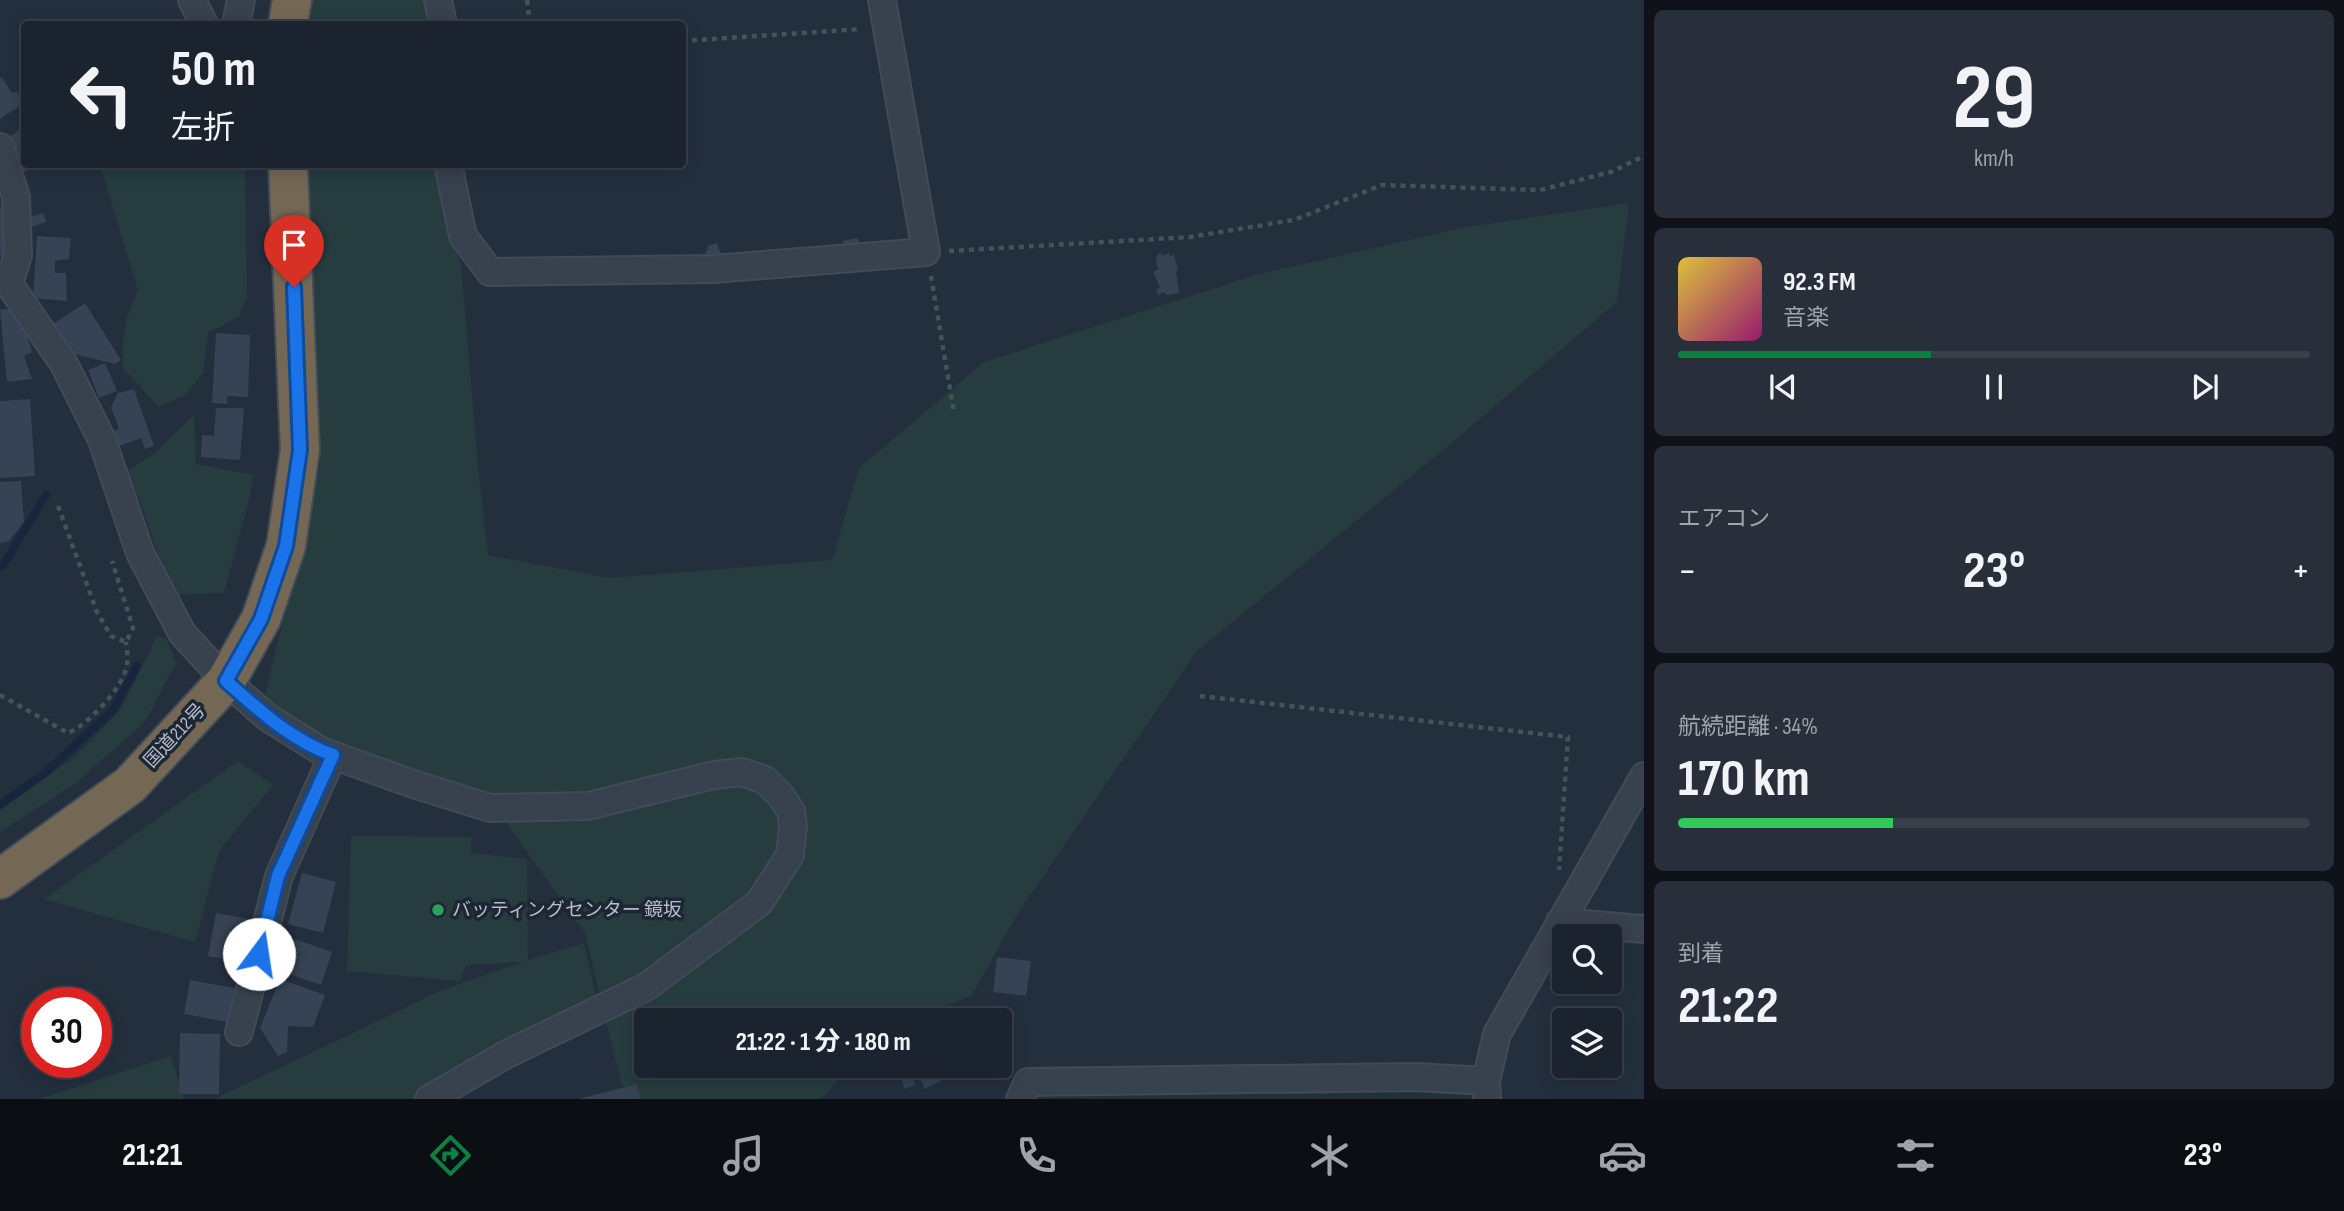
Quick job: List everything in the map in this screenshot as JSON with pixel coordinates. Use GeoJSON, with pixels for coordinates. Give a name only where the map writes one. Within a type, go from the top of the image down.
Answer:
{"type":"FeatureCollection","features":[{"type":"Feature","properties":{"kind":"highway"},"geometry":{"type":"LineString","coordinates":[[288,21],[292,0]]}},
{"type":"Feature","properties":{"kind":"highway","name":"国道212号"},"geometry":{"type":"LineString","coordinates":[[0,879],[130,785],[226,681],[261,619],[286,546],[300,450],[288,168]]}},
{"type":"Feature","properties":{"kind":"street"},"geometry":{"type":"LineString","coordinates":[[192,0],[202,21]]}},
{"type":"Feature","properties":{"kind":"street"},"geometry":{"type":"LineString","coordinates":[[237,21],[241,0]]}},
{"type":"Feature","properties":{"kind":"street"},"geometry":{"type":"LineString","coordinates":[[438,0],[442,21]]}},
{"type":"Feature","properties":{"kind":"street"},"geometry":{"type":"LineString","coordinates":[[449,168],[463,236],[490,272],[713,269],[926,252],[882,0]]}},
{"type":"Feature","properties":{"kind":"street"},"geometry":{"type":"LineString","coordinates":[[0,147],[16,197],[18,255],[4,282],[64,364],[102,440],[140,553],[182,633],[226,681],[267,717],[321,751],[490,808],[588,806],[714,775],[742,772],[765,780],[780,794],[791,811],[793,826],[790,855],[759,903],[646,987],[507,1054],[429,1099]]}},
{"type":"Feature","properties":{"kind":"street"},"geometry":{"type":"LineString","coordinates":[[239,1032],[278,876],[333,755]]}},
{"type":"Feature","properties":{"kind":"street"},"geometry":{"type":"LineString","coordinates":[[1020,1099],[1028,1082],[1416,1077],[1486,1090],[1497,1034],[1644,776]]}},
{"type":"Feature","properties":{"kind":"street"},"geometry":{"type":"LineString","coordinates":[[1564,916],[1644,929]]}},
{"type":"Feature","properties":{"kind":"path"},"geometry":{"type":"LineString","coordinates":[[527,0],[530,21]]}},
{"type":"Feature","properties":{"kind":"path"},"geometry":{"type":"LineString","coordinates":[[686,41],[887,27]]}},
{"type":"Feature","properties":{"kind":"path"},"geometry":{"type":"LineString","coordinates":[[954,413],[926,252],[1190,237],[1294,220],[1382,185],[1540,190],[1611,172],[1644,156]]}},
{"type":"Feature","properties":{"kind":"path"},"geometry":{"type":"LineString","coordinates":[[58,506],[97,612],[111,636],[126,642]]}},
{"type":"Feature","properties":{"kind":"path"},"geometry":{"type":"LineString","coordinates":[[0,695],[68,733],[79,728],[116,690],[128,665],[126,642],[132,628],[109,553]]}},
{"type":"Feature","properties":{"kind":"path"},"geometry":{"type":"LineString","coordinates":[[1200,696],[1568,737],[1557,894],[1564,916]]}},
{"type":"Feature","properties":{"kind":"green space"},"geometry":{"type":"Polygon","coordinates":[[[276,0],[430,0],[434,21],[300,21],[276,0]]]}},
{"type":"Feature","properties":{"kind":"green space"},"geometry":{"type":"Polygon","coordinates":[[[101,168],[245,168],[247,297],[239,316],[208,333],[203,373],[185,395],[159,407],[123,368],[123,341],[127,317],[138,290],[101,168]]]}},
{"type":"Feature","properties":{"kind":"green space"},"geometry":{"type":"Polygon","coordinates":[[[306,168],[436,168],[441,201],[461,265],[488,555],[609,578],[832,560],[859,468],[984,362],[1259,274],[1467,227],[1629,203],[1617,302],[1448,446],[1197,651],[1018,913],[972,995],[943,1008],[634,1008],[634,1078],[840,1078],[821,1099],[637,1099],[621,1083],[585,933],[487,796],[320,736],[264,699],[320,465],[306,168]]]}},
{"type":"Feature","properties":{"kind":"green space"},"geometry":{"type":"Polygon","coordinates":[[[194,415],[196,464],[253,475],[224,593],[172,595],[141,503],[123,473],[155,453],[194,415]]]}},
{"type":"Feature","properties":{"kind":"green space"},"geometry":{"type":"Polygon","coordinates":[[[157,636],[167,640],[176,663],[145,722],[76,783],[0,832],[0,807],[71,760],[121,709],[157,636]]]}},
{"type":"Feature","properties":{"kind":"green space"},"geometry":{"type":"Polygon","coordinates":[[[238,761],[273,785],[219,851],[195,942],[44,899],[238,761]]]}},
{"type":"Feature","properties":{"kind":"green space"},"geometry":{"type":"Polygon","coordinates":[[[351,836],[471,837],[471,853],[527,859],[528,960],[584,943],[596,996],[452,1071],[414,1099],[215,1099],[442,990],[523,962],[466,965],[460,981],[347,971],[351,836]]]}},
{"type":"Feature","properties":{"kind":"green space"},"geometry":{"type":"Polygon","coordinates":[[[171,1056],[184,1099],[39,1099],[103,1078],[112,1078],[112,1075],[171,1056]]]}},
{"type":"Feature","properties":{"kind":"building"},"geometry":{"type":"Polygon","coordinates":[[[2,77],[11,92],[17,92],[21,105],[0,119],[2,77]]]}},
{"type":"Feature","properties":{"kind":"building"},"geometry":{"type":"Polygon","coordinates":[[[21,128],[21,166],[11,136],[21,128]]]}},
{"type":"Feature","properties":{"kind":"building"},"geometry":{"type":"Polygon","coordinates":[[[0,205],[11,236],[8,263],[0,257],[0,205]]]}},
{"type":"Feature","properties":{"kind":"building"},"geometry":{"type":"Polygon","coordinates":[[[43,213],[46,222],[31,227],[28,218],[43,213]]]}},
{"type":"Feature","properties":{"kind":"building"},"geometry":{"type":"Polygon","coordinates":[[[37,236],[71,238],[69,259],[55,261],[55,273],[66,273],[67,301],[33,298],[37,236]]]}},
{"type":"Feature","properties":{"kind":"building"},"geometry":{"type":"Polygon","coordinates":[[[858,238],[860,244],[846,250],[842,241],[858,238]]]}},
{"type":"Feature","properties":{"kind":"building"},"geometry":{"type":"Polygon","coordinates":[[[717,243],[721,254],[707,256],[707,246],[717,243]]]}},
{"type":"Feature","properties":{"kind":"building"},"geometry":{"type":"Polygon","coordinates":[[[1161,253],[1162,256],[1169,253],[1170,256],[1174,255],[1179,293],[1166,295],[1164,292],[1158,295],[1156,290],[1160,287],[1153,272],[1159,269],[1156,263],[1157,255],[1161,253]]]}},
{"type":"Feature","properties":{"kind":"building"},"geometry":{"type":"Polygon","coordinates":[[[85,303],[121,360],[115,364],[74,354],[53,324],[85,303]]]}},
{"type":"Feature","properties":{"kind":"building"},"geometry":{"type":"Polygon","coordinates":[[[13,308],[25,330],[32,352],[24,356],[32,379],[7,382],[0,310],[13,308]]]}},
{"type":"Feature","properties":{"kind":"building"},"geometry":{"type":"Polygon","coordinates":[[[216,333],[250,335],[248,397],[227,396],[227,404],[212,403],[216,333]]]}},
{"type":"Feature","properties":{"kind":"building"},"geometry":{"type":"Polygon","coordinates":[[[105,363],[117,391],[99,398],[88,370],[105,363]]]}},
{"type":"Feature","properties":{"kind":"building"},"geometry":{"type":"Polygon","coordinates":[[[134,389],[154,446],[145,449],[141,438],[117,447],[112,432],[119,429],[111,407],[118,393],[134,389]]]}},
{"type":"Feature","properties":{"kind":"building"},"geometry":{"type":"Polygon","coordinates":[[[30,399],[35,476],[0,478],[0,401],[30,399]]]}},
{"type":"Feature","properties":{"kind":"building"},"geometry":{"type":"Polygon","coordinates":[[[216,408],[244,408],[240,460],[201,457],[202,435],[214,436],[216,408]]]}},
{"type":"Feature","properties":{"kind":"building"},"geometry":{"type":"Polygon","coordinates":[[[21,481],[24,522],[9,541],[0,543],[0,482],[21,481]]]}},
{"type":"Feature","properties":{"kind":"building"},"geometry":{"type":"Polygon","coordinates":[[[302,873],[336,882],[323,933],[288,924],[302,873]]]}},
{"type":"Feature","properties":{"kind":"building"},"geometry":{"type":"Polygon","coordinates":[[[216,913],[255,920],[248,963],[208,956],[216,913]]]}},
{"type":"Feature","properties":{"kind":"building"},"geometry":{"type":"Polygon","coordinates":[[[295,939],[332,952],[321,985],[283,972],[295,939]]]}},
{"type":"Feature","properties":{"kind":"building"},"geometry":{"type":"Polygon","coordinates":[[[997,957],[1031,961],[1026,996],[993,992],[997,957]]]}},
{"type":"Feature","properties":{"kind":"building"},"geometry":{"type":"Polygon","coordinates":[[[280,979],[325,995],[313,1027],[288,1026],[287,1052],[278,1056],[260,1028],[280,979]]]}},
{"type":"Feature","properties":{"kind":"building"},"geometry":{"type":"Polygon","coordinates":[[[190,980],[234,988],[228,1022],[184,1014],[190,980]]]}},
{"type":"Feature","properties":{"kind":"building"},"geometry":{"type":"Polygon","coordinates":[[[180,1033],[220,1034],[219,1094],[179,1094],[180,1033]]]}},
{"type":"Feature","properties":{"kind":"building"},"geometry":{"type":"Polygon","coordinates":[[[901,1078],[912,1078],[915,1085],[905,1089],[901,1078]]]}},
{"type":"Feature","properties":{"kind":"building"},"geometry":{"type":"Polygon","coordinates":[[[919,1078],[947,1078],[925,1089],[919,1078]]]}},
{"type":"Feature","properties":{"kind":"building"},"geometry":{"type":"Polygon","coordinates":[[[637,1084],[641,1099],[582,1099],[582,1098],[637,1084]]]}},
{"type":"Feature","properties":{"kind":"waterway"},"geometry":{"type":"LineString","coordinates":[[0,566],[46,495]]}},
{"type":"Feature","properties":{"kind":"waterway"},"geometry":{"type":"LineString","coordinates":[[0,805],[45,773],[113,710],[137,666]]}},
{"type":"Feature","properties":{"kind":"place","name":"バッティングセンター 鏡坂"},"geometry":{"type":"Point","coordinates":[438,910]}},
{"type":"Feature","properties":{"kind":"route"},"geometry":{"type":"LineString","coordinates":[[259,954],[278,876],[333,755],[321,751],[267,717],[226,681],[261,619],[286,546],[300,450],[294,287]]}}]}
